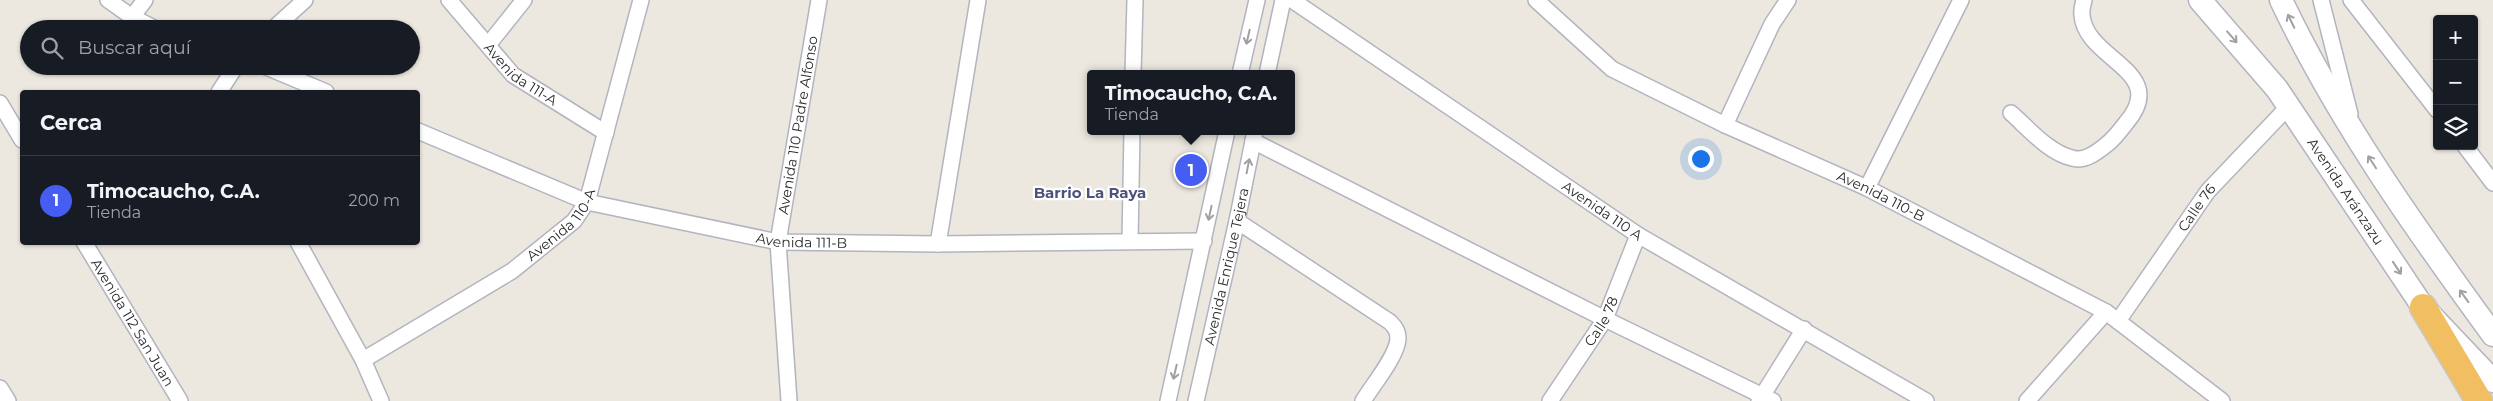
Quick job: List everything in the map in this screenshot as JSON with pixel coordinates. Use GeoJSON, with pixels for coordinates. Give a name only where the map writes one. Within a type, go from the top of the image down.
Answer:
{"type":"FeatureCollection","features":[{"type":"Feature","properties":{"kind":"highway"},"geometry":{"type":"LineString","coordinates":[[2423,307],[2479,401]]}},
{"type":"Feature","properties":{"kind":"main road","name":"Avenida Aránzazu"},"geometry":{"type":"LineString","coordinates":[[2200,0],[2278,89],[2423,307],[2493,381]]}},
{"type":"Feature","properties":{"kind":"main road"},"geometry":{"type":"LineString","coordinates":[[2281,0],[2302,43],[2355,135],[2422,238],[2493,335]]}},
{"type":"Feature","properties":{"kind":"street"},"geometry":{"type":"LineString","coordinates":[[108,0],[138,20]]}},
{"type":"Feature","properties":{"kind":"street"},"geometry":{"type":"LineString","coordinates":[[132,17],[145,0]]}},
{"type":"Feature","properties":{"kind":"street"},"geometry":{"type":"LineString","coordinates":[[283,20],[305,0]]}},
{"type":"Feature","properties":{"kind":"street","name":"Avenida 111-A"},"geometry":{"type":"LineString","coordinates":[[449,0],[506,68],[520,81],[606,133]]}},
{"type":"Feature","properties":{"kind":"street"},"geometry":{"type":"LineString","coordinates":[[488,45],[524,0]]}},
{"type":"Feature","properties":{"kind":"street","name":"Avenida 110-A"},"geometry":{"type":"LineString","coordinates":[[363,360],[512,271],[574,221],[586,202],[642,0]]}},
{"type":"Feature","properties":{"kind":"street","name":"Avenida 110 Padre Alfonso"},"geometry":{"type":"LineString","coordinates":[[789,401],[778,242],[819,0]]}},
{"type":"Feature","properties":{"kind":"street"},"geometry":{"type":"LineString","coordinates":[[938,244],[978,0]]}},
{"type":"Feature","properties":{"kind":"street"},"geometry":{"type":"LineString","coordinates":[[1133,70],[1134,0]]}},
{"type":"Feature","properties":{"kind":"street"},"geometry":{"type":"LineString","coordinates":[[1241,70],[1257,0]]}},
{"type":"Feature","properties":{"kind":"street"},"geometry":{"type":"LineString","coordinates":[[1268,70],[1283,0]]}},
{"type":"Feature","properties":{"kind":"street","name":"Avenida 110 A"},"geometry":{"type":"LineString","coordinates":[[1292,0],[1638,235],[1926,401]]}},
{"type":"Feature","properties":{"kind":"street","name":"Avenida 110-B"},"geometry":{"type":"LineString","coordinates":[[1536,0],[1612,69],[1725,125],[1867,188],[2112,316],[2222,401]]}},
{"type":"Feature","properties":{"kind":"street"},"geometry":{"type":"LineString","coordinates":[[1725,125],[1772,24],[1788,0]]}},
{"type":"Feature","properties":{"kind":"street"},"geometry":{"type":"LineString","coordinates":[[1867,188],[1961,0]]}},
{"type":"Feature","properties":{"kind":"street"},"geometry":{"type":"LineString","coordinates":[[2011,113],[2059,153],[2079,160],[2090,156],[2111,142],[2138,110],[2140,100],[2135,81],[2090,36],[2085,26],[2082,14],[2084,0]]}},
{"type":"Feature","properties":{"kind":"street"},"geometry":{"type":"LineString","coordinates":[[2321,0],[2355,135]]}},
{"type":"Feature","properties":{"kind":"street"},"geometry":{"type":"LineString","coordinates":[[2351,0],[2433,105]]}},
{"type":"Feature","properties":{"kind":"street"},"geometry":{"type":"LineString","coordinates":[[220,90],[230,75]]}},
{"type":"Feature","properties":{"kind":"street"},"geometry":{"type":"LineString","coordinates":[[285,75],[321,90]]}},
{"type":"Feature","properties":{"kind":"street"},"geometry":{"type":"LineString","coordinates":[[0,103],[20,137]]}},
{"type":"Feature","properties":{"kind":"street","name":"Calle 76"},"geometry":{"type":"LineString","coordinates":[[2027,401],[2112,316],[2208,191],[2289,106]]}},
{"type":"Feature","properties":{"kind":"street","name":"Avenida 111-B"},"geometry":{"type":"LineString","coordinates":[[420,132],[586,202],[778,242],[938,244],[1204,241]]}},
{"type":"Feature","properties":{"kind":"street"},"geometry":{"type":"LineString","coordinates":[[1130,241],[1132,135]]}},
{"type":"Feature","properties":{"kind":"street","name":"Avenida Enrique Tejera"},"geometry":{"type":"LineString","coordinates":[[1168,401],[1226,135]]}},
{"type":"Feature","properties":{"kind":"street"},"geometry":{"type":"LineString","coordinates":[[1254,136],[1604,319],[1765,399],[1804,329]]}},
{"type":"Feature","properties":{"kind":"street","name":"Avenida Enrique Tejera"},"geometry":{"type":"LineString","coordinates":[[1196,401],[1237,221],[1254,136]]}},
{"type":"Feature","properties":{"kind":"street"},"geometry":{"type":"LineString","coordinates":[[2468,150],[2493,183]]}},
{"type":"Feature","properties":{"kind":"street"},"geometry":{"type":"LineString","coordinates":[[1237,221],[1390,322],[1397,330],[1398,340],[1394,352],[1363,401]]}},
{"type":"Feature","properties":{"kind":"street","name":"Calle 78"},"geometry":{"type":"LineString","coordinates":[[1550,401],[1604,319],[1638,235]]}},
{"type":"Feature","properties":{"kind":"street","name":"Avenida 112 San Juan"},"geometry":{"type":"LineString","coordinates":[[86,245],[180,401]]}},
{"type":"Feature","properties":{"kind":"street"},"geometry":{"type":"LineString","coordinates":[[300,245],[363,360],[381,401]]}},
{"type":"Feature","properties":{"kind":"street"},"geometry":{"type":"LineString","coordinates":[[0,388],[8,401]]}},
{"type":"Feature","properties":{"kind":"place","name":"Timocaucho, C.A."},"geometry":{"type":"Point","coordinates":[1191,170]}},
{"type":"Feature","properties":{"kind":"district","name":"Barrio La Raya"},"geometry":{"type":"Point","coordinates":[1090,193]}}]}
